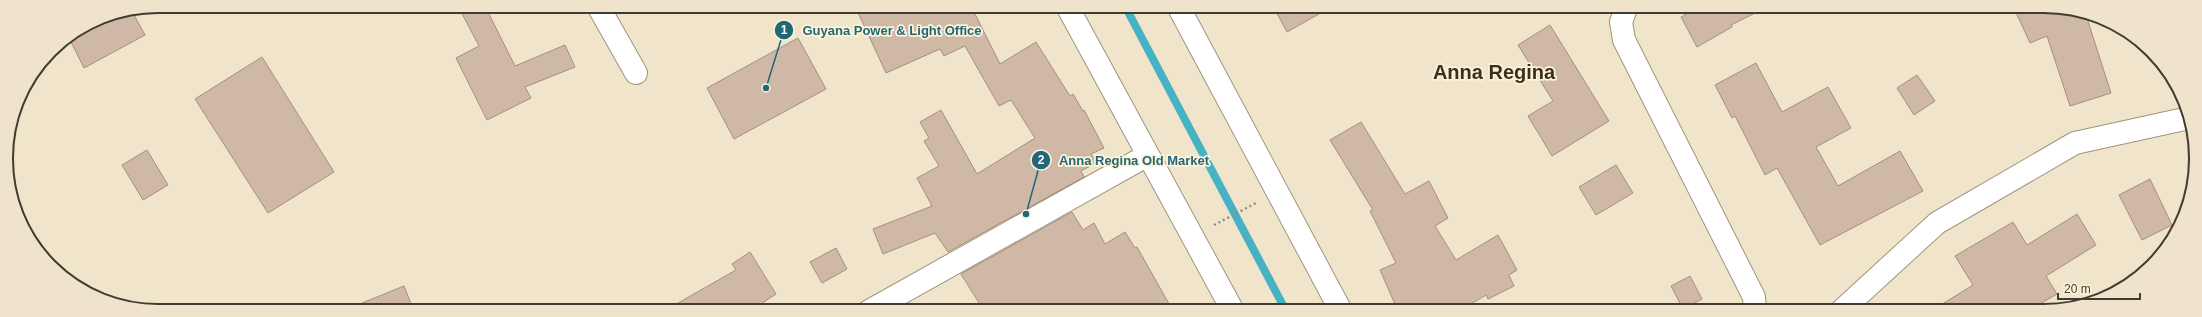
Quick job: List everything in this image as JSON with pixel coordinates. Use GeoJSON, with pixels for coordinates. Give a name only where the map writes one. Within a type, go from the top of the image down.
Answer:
{"type":"FeatureCollection","features":[{"type":"Feature","properties":{"kind":"street"},"geometry":{"type":"LineString","coordinates":[[602,13],[636,73]]}},
{"type":"Feature","properties":{"kind":"street"},"geometry":{"type":"LineString","coordinates":[[1071,13],[1229,304]]}},
{"type":"Feature","properties":{"kind":"street"},"geometry":{"type":"LineString","coordinates":[[1182,13],[1337,304]]}},
{"type":"Feature","properties":{"kind":"street"},"geometry":{"type":"LineString","coordinates":[[1624,13],[1621,22],[1624,40],[1754,297],[1754,304]]}},
{"type":"Feature","properties":{"kind":"street"},"geometry":{"type":"LineString","coordinates":[[1849,304],[1937,223],[2075,143],[2183,119]]}},
{"type":"Feature","properties":{"kind":"street"},"geometry":{"type":"LineString","coordinates":[[882,304],[1148,155]]}},
{"type":"Feature","properties":{"kind":"path"},"geometry":{"type":"LineString","coordinates":[[1192,236],[1278,192]]}},
{"type":"Feature","properties":{"kind":"building"},"geometry":{"type":"Polygon","coordinates":[[[462,13],[488,13],[515,66],[565,45],[575,67],[525,87],[531,98],[487,120],[456,58],[479,46],[462,13]]]}},
{"type":"Feature","properties":{"kind":"building"},"geometry":{"type":"Polygon","coordinates":[[[858,13],[974,13],[1000,64],[1036,42],[1070,96],[1073,94],[1083,111],[1084,110],[1104,148],[1091,154],[1096,163],[1081,171],[1084,177],[948,252],[935,233],[883,254],[873,229],[932,206],[917,178],[939,166],[924,141],[929,138],[920,122],[941,110],[977,174],[1035,138],[1011,100],[999,106],[965,46],[944,56],[940,49],[886,73],[858,13]]]}},
{"type":"Feature","properties":{"kind":"building"},"geometry":{"type":"Polygon","coordinates":[[[1277,13],[1321,13],[1287,32],[1277,13]]]}},
{"type":"Feature","properties":{"kind":"building"},"geometry":{"type":"Polygon","coordinates":[[[1688,13],[1755,13],[1731,25],[1732,27],[1697,47],[1681,17],[1688,13]]]}},
{"type":"Feature","properties":{"kind":"building"},"geometry":{"type":"Polygon","coordinates":[[[2016,13],[2053,13],[2088,20],[2111,93],[2070,106],[2047,36],[2030,43],[2016,13]]]}},
{"type":"Feature","properties":{"kind":"building"},"geometry":{"type":"Polygon","coordinates":[[[134,15],[145,35],[84,68],[71,42],[86,32],[103,24],[134,15]]]}},
{"type":"Feature","properties":{"kind":"building"},"geometry":{"type":"Polygon","coordinates":[[[1550,25],[1609,121],[1552,156],[1528,116],[1553,101],[1518,45],[1550,25]]]}},
{"type":"Feature","properties":{"kind":"building"},"geometry":{"type":"Polygon","coordinates":[[[798,38],[826,89],[734,139],[707,88],[798,38]]]}},
{"type":"Feature","properties":{"kind":"building"},"geometry":{"type":"Polygon","coordinates":[[[262,57],[334,172],[268,213],[195,99],[262,57]]]}},
{"type":"Feature","properties":{"kind":"building"},"geometry":{"type":"Polygon","coordinates":[[[1756,63],[1782,112],[1828,87],[1851,128],[1816,147],[1838,186],[1900,151],[1923,191],[1820,245],[1777,168],[1765,175],[1735,116],[1732,118],[1715,85],[1756,63]]]}},
{"type":"Feature","properties":{"kind":"building"},"geometry":{"type":"Polygon","coordinates":[[[1917,75],[1935,101],[1914,115],[1897,88],[1917,75]]]}},
{"type":"Feature","properties":{"kind":"building"},"geometry":{"type":"Polygon","coordinates":[[[1361,122],[1405,194],[1429,181],[1448,218],[1435,226],[1456,260],[1498,235],[1517,270],[1509,275],[1514,286],[1488,299],[1486,295],[1471,304],[1395,304],[1380,270],[1396,263],[1370,211],[1373,210],[1330,140],[1361,122]]]}},
{"type":"Feature","properties":{"kind":"building"},"geometry":{"type":"Polygon","coordinates":[[[147,150],[168,185],[143,200],[122,165],[147,150]]]}},
{"type":"Feature","properties":{"kind":"building"},"geometry":{"type":"Polygon","coordinates":[[[1616,165],[1633,193],[1596,215],[1579,187],[1616,165]]]}},
{"type":"Feature","properties":{"kind":"building"},"geometry":{"type":"Polygon","coordinates":[[[2150,179],[2172,225],[2142,240],[2119,195],[2150,179]]]}},
{"type":"Feature","properties":{"kind":"building"},"geometry":{"type":"Polygon","coordinates":[[[1072,212],[1083,230],[1094,223],[1105,244],[1125,232],[1135,248],[1137,247],[1169,304],[980,304],[961,274],[1072,212]]]}},
{"type":"Feature","properties":{"kind":"building"},"geometry":{"type":"Polygon","coordinates":[[[2077,214],[2096,245],[2046,276],[2057,294],[2040,304],[1942,304],[1973,285],[1955,256],[2013,222],[2027,245],[2077,214]]]}},
{"type":"Feature","properties":{"kind":"building"},"geometry":{"type":"Polygon","coordinates":[[[836,248],[847,269],[822,283],[810,262],[836,248]]]}},
{"type":"Feature","properties":{"kind":"building"},"geometry":{"type":"Polygon","coordinates":[[[750,252],[776,294],[761,304],[676,304],[736,270],[732,264],[750,252]]]}},
{"type":"Feature","properties":{"kind":"building"},"geometry":{"type":"Polygon","coordinates":[[[1690,276],[1702,299],[1692,304],[1680,304],[1671,286],[1690,276]]]}},
{"type":"Feature","properties":{"kind":"building"},"geometry":{"type":"Polygon","coordinates":[[[404,286],[411,304],[360,304],[404,286]]]}},
{"type":"Feature","properties":{"kind":"waterway"},"geometry":{"type":"LineString","coordinates":[[1129,13],[1282,304]]}},
{"type":"Feature","properties":{"kind":"place","name":"Guyana Power & Light Office"},"geometry":{"type":"Point","coordinates":[766,88]}},
{"type":"Feature","properties":{"kind":"place","name":"Anna Regina Old Market"},"geometry":{"type":"Point","coordinates":[1026,214]}},
{"type":"Feature","properties":{"kind":"district","name":"Anna Regina"},"geometry":{"type":"Point","coordinates":[1494,72]}}]}
